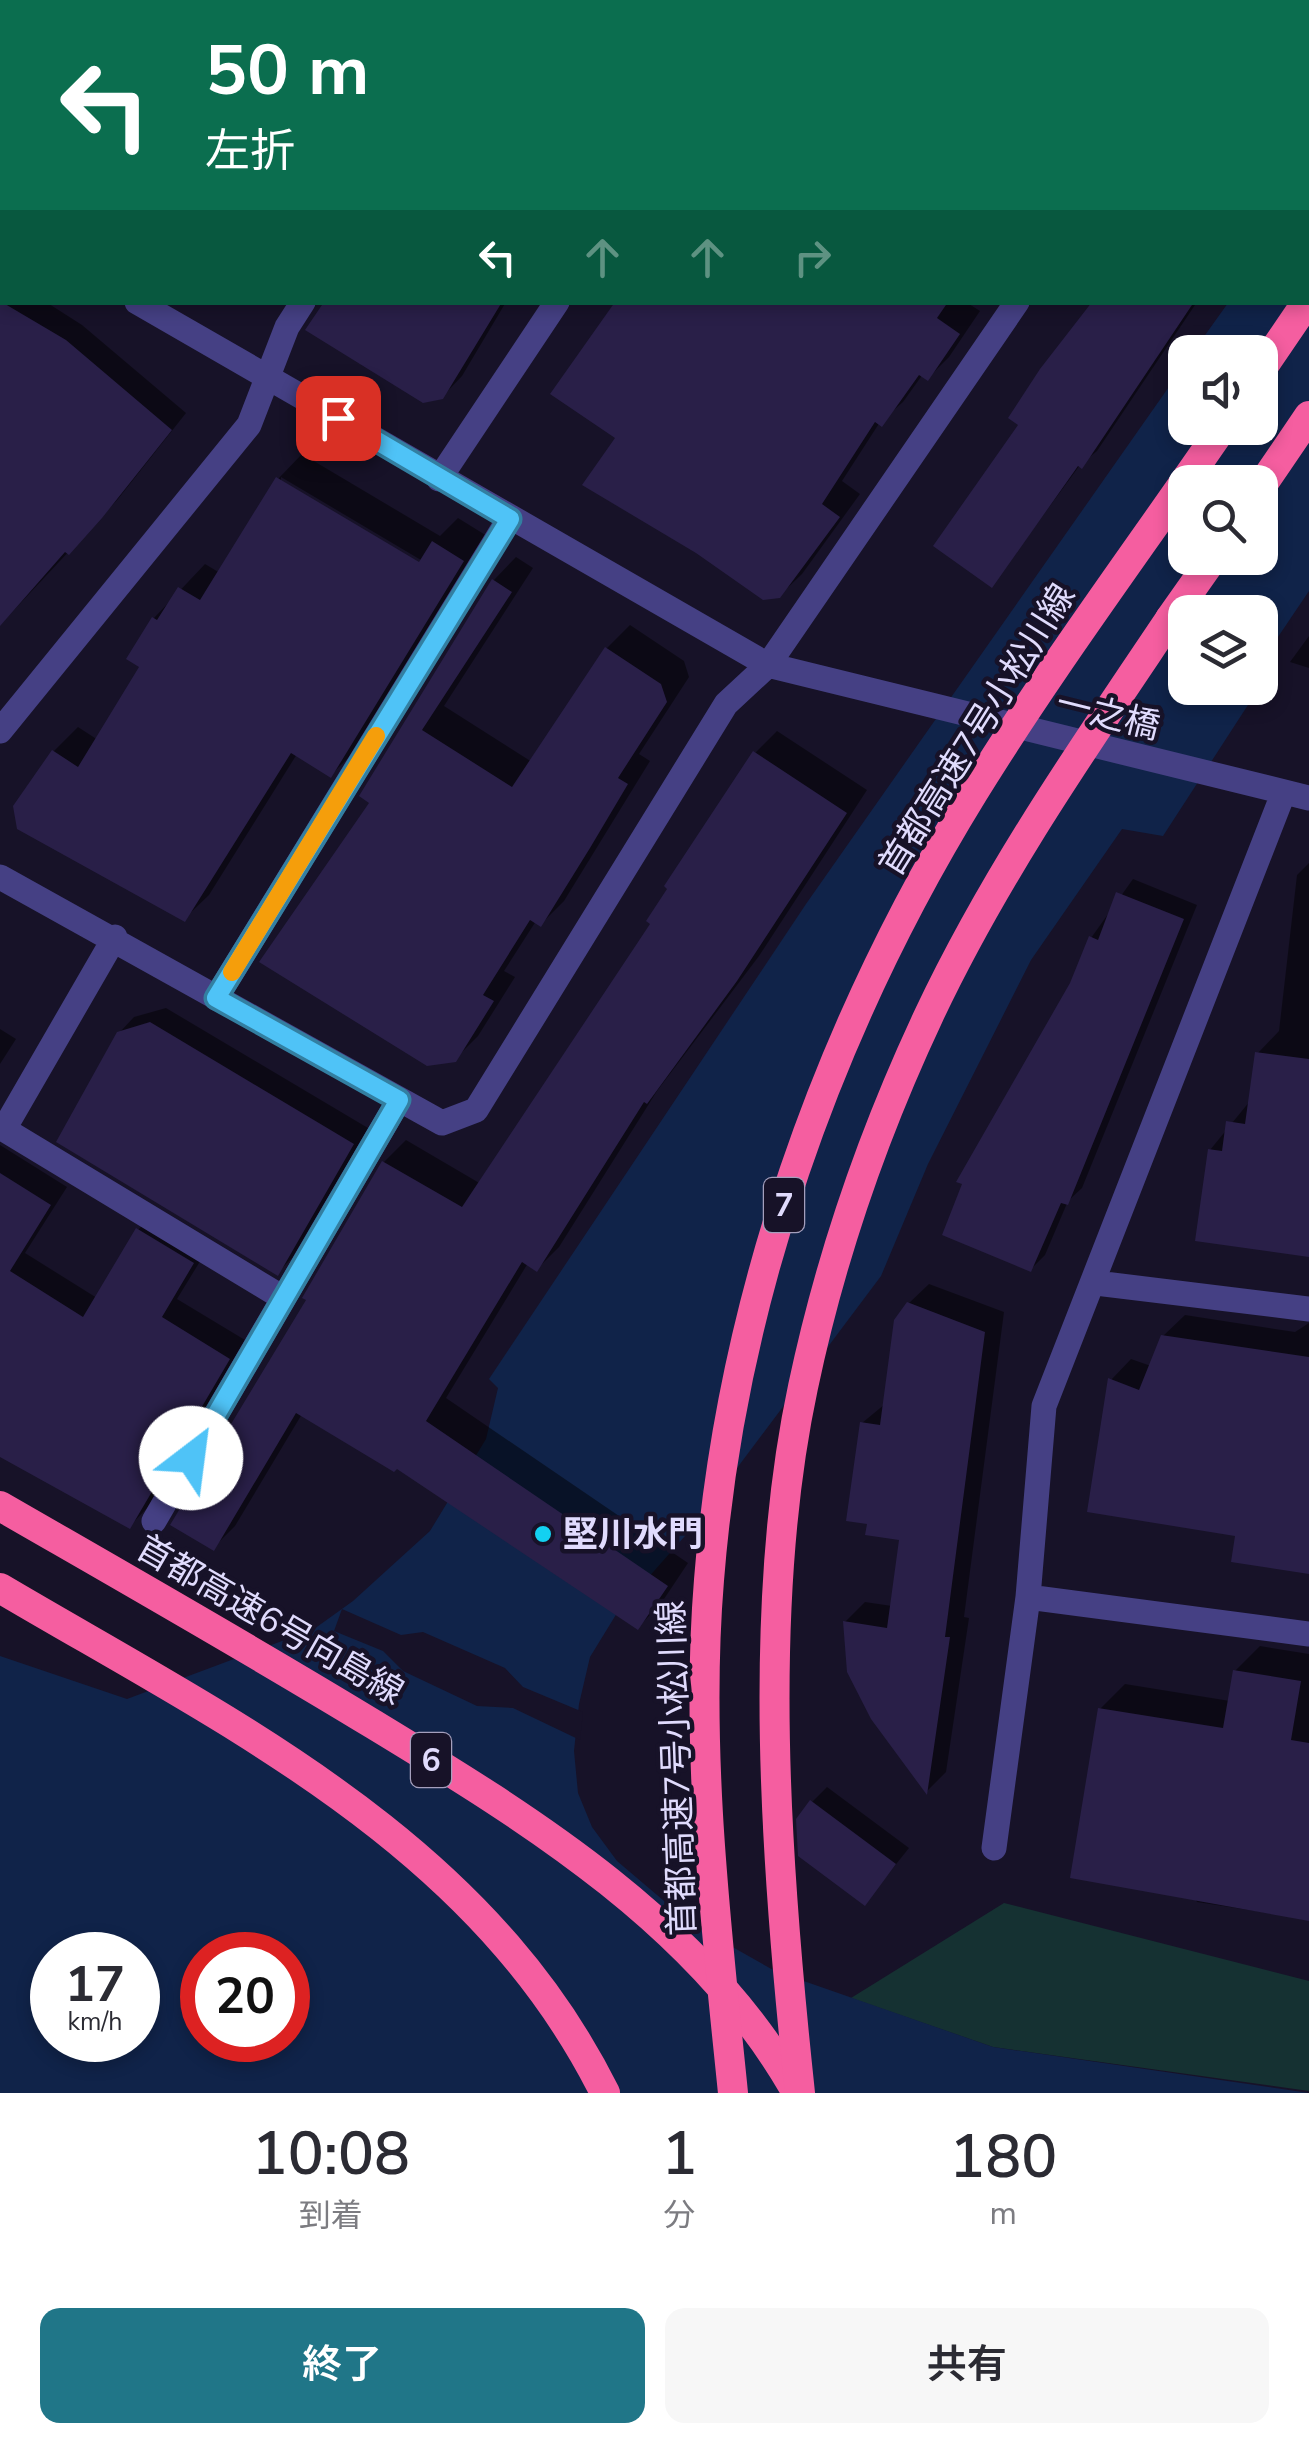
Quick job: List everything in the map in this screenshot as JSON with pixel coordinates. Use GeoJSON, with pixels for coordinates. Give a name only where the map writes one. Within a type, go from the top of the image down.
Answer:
{"type":"FeatureCollection","features":[{"type":"Feature","properties":{"kind":"highway"},"geometry":{"type":"LineString","coordinates":[[1278,345],[1305,305]]}},
{"type":"Feature","properties":{"kind":"highway"},"geometry":{"type":"LineString","coordinates":[[1276,465],[1309,416]]}},
{"type":"Feature","properties":{"kind":"highway","name":"首都高速7号小松川線"},"geometry":{"type":"LineString","coordinates":[[732,2093],[708,1786],[708,1599],[721,1473],[766,1265],[826,1082],[917,891],[1032,703],[1210,445]]}},
{"type":"Feature","properties":{"kind":"highway","name":"7"},"geometry":{"type":"LineString","coordinates":[[798,2093],[774,1700],[778,1597],[802,1390],[825,1294],[888,1108],[958,960],[1046,804],[1201,575]]}},
{"type":"Feature","properties":{"kind":"highway","name":"首都高速6号向島線"},"geometry":{"type":"LineString","coordinates":[[0,1506],[310,1685],[562,1846],[638,1906],[707,1972],[768,2047],[798,2093]]}},
{"type":"Feature","properties":{"kind":"highway","name":"6"},"geometry":{"type":"LineString","coordinates":[[0,1588],[280,1753],[405,1842],[449,1883],[532,1976],[606,2093]]}},
{"type":"Feature","properties":{"kind":"street","name":"一之橋"},"geometry":{"type":"LineString","coordinates":[[142,305],[768,666],[1296,796]]}},
{"type":"Feature","properties":{"kind":"street"},"geometry":{"type":"LineString","coordinates":[[0,730],[250,425],[287,327],[301,305]]}},
{"type":"Feature","properties":{"kind":"street"},"geometry":{"type":"LineString","coordinates":[[439,479],[556,305]]}},
{"type":"Feature","properties":{"kind":"street"},"geometry":{"type":"LineString","coordinates":[[0,876],[442,1123],[476,1110],[726,704],[768,666],[1015,305]]}},
{"type":"Feature","properties":{"kind":"street"},"geometry":{"type":"LineString","coordinates":[[216,998],[510,519]]}},
{"type":"Feature","properties":{"kind":"street"},"geometry":{"type":"LineString","coordinates":[[994,1848],[1028,1597],[1044,1406],[1296,796]]}},
{"type":"Feature","properties":{"kind":"street"},"geometry":{"type":"LineString","coordinates":[[114,937],[2,1128],[283,1298]]}},
{"type":"Feature","properties":{"kind":"street"},"geometry":{"type":"LineString","coordinates":[[154,1521],[399,1100]]}},
{"type":"Feature","properties":{"kind":"street"},"geometry":{"type":"LineString","coordinates":[[1096,1283],[1309,1308]]}},
{"type":"Feature","properties":{"kind":"street"},"geometry":{"type":"LineString","coordinates":[[1028,1597],[1309,1634]]}},
{"type":"Feature","properties":{"kind":"green space"},"geometry":{"type":"Polygon","coordinates":[[[1004,1903],[1309,1981],[1309,2091],[993,2047],[851,1998],[1004,1903]]]}},
{"type":"Feature","properties":{"kind":"water"},"geometry":{"type":"Polygon","coordinates":[[[1227,305],[1309,305],[1309,591],[1278,637],[1278,595],[1168,595],[1168,705],[1248,705],[1163,836],[1122,829],[1031,960],[928,1164],[881,1276],[692,1528],[617,1613],[590,1657],[574,1751],[578,1793],[592,1827],[617,1861],[690,1923],[775,1971],[993,2047],[1309,2093],[0,2093],[0,1656],[127,1699],[314,1629],[353,1601],[430,1531],[486,1439],[498,1388],[489,1379],[806,904],[1168,388],[1168,445],[1278,445],[1278,335],[1205,335],[1227,305]]]}},
{"type":"Feature","properties":{"kind":"pier"},"geometry":{"type":"Polygon","coordinates":[[[342,1609],[401,1635],[423,1632],[505,1668],[523,1687],[583,1712],[580,1740],[513,1708],[477,1706],[403,1671],[383,1651],[334,1631],[342,1609]]]}},
{"type":"Feature","properties":{"kind":"building"},"geometry":{"type":"Polygon","coordinates":[[[0,305],[7,305],[66,340],[172,430],[102,518],[69,555],[65,552],[0,626],[0,305]]]}},
{"type":"Feature","properties":{"kind":"building"},"geometry":{"type":"Polygon","coordinates":[[[322,305],[500,305],[443,399],[423,403],[305,330],[322,305]]]}},
{"type":"Feature","properties":{"kind":"building"},"geometry":{"type":"Polygon","coordinates":[[[613,305],[946,305],[937,318],[960,334],[928,381],[919,375],[882,427],[875,422],[822,504],[840,517],[780,598],[763,600],[696,553],[582,485],[615,438],[550,394],[613,305]]]}},
{"type":"Feature","properties":{"kind":"building"},"geometry":{"type":"Polygon","coordinates":[[[1090,305],[1192,305],[1172,335],[1168,335],[1168,341],[1082,469],[1078,466],[992,588],[933,546],[1018,425],[1008,418],[1090,305]]]}},
{"type":"Feature","properties":{"kind":"building"},"geometry":{"type":"Polygon","coordinates":[[[276,477],[419,562],[432,541],[464,561],[331,778],[291,753],[185,922],[17,829],[13,806],[52,750],[78,767],[139,667],[126,659],[152,617],[157,620],[178,587],[200,600],[276,477]]]}},
{"type":"Feature","properties":{"kind":"building"},"geometry":{"type":"Polygon","coordinates":[[[492,579],[512,592],[422,730],[512,787],[605,647],[661,684],[667,702],[618,778],[628,784],[541,927],[530,920],[483,995],[494,1001],[456,1062],[427,1066],[259,962],[369,803],[359,796],[492,579]]]}},
{"type":"Feature","properties":{"kind":"building"},"geometry":{"type":"Polygon","coordinates":[[[753,751],[847,813],[737,981],[647,1104],[644,1102],[537,1272],[522,1262],[426,1421],[668,1586],[638,1630],[397,1469],[394,1472],[296,1413],[214,1551],[170,1525],[306,1300],[302,1298],[382,1161],[462,1207],[650,924],[646,921],[667,889],[664,886],[753,751]]]}},
{"type":"Feature","properties":{"kind":"building"},"geometry":{"type":"Polygon","coordinates":[[[1116,892],[1184,919],[1068,1205],[1061,1203],[1031,1272],[942,1235],[962,1184],[956,1182],[1070,983],[1089,936],[1098,940],[1116,892]]]}},
{"type":"Feature","properties":{"kind":"building"},"geometry":{"type":"Polygon","coordinates":[[[150,1022],[354,1144],[278,1276],[56,1142],[117,1032],[150,1022]]]}},
{"type":"Feature","properties":{"kind":"building"},"geometry":{"type":"Polygon","coordinates":[[[1255,1052],[1309,1059],[1309,1257],[1195,1241],[1208,1149],[1222,1151],[1226,1121],[1245,1124],[1255,1052]]]}},
{"type":"Feature","properties":{"kind":"building"},"geometry":{"type":"Polygon","coordinates":[[[0,1173],[51,1205],[10,1271],[83,1317],[136,1228],[194,1263],[162,1317],[230,1359],[130,1529],[0,1457],[0,1173]]]}},
{"type":"Feature","properties":{"kind":"building"},"geometry":{"type":"Polygon","coordinates":[[[907,1302],[985,1332],[945,1637],[950,1637],[927,1795],[871,1719],[847,1672],[843,1621],[887,1628],[899,1540],[865,1535],[867,1524],[846,1521],[860,1422],[880,1425],[894,1320],[907,1302]]]}},
{"type":"Feature","properties":{"kind":"building"},"geometry":{"type":"Polygon","coordinates":[[[1161,1335],[1309,1357],[1309,1574],[1231,1562],[1235,1536],[1087,1512],[1108,1378],[1139,1390],[1161,1335]]]}},
{"type":"Feature","properties":{"kind":"building"},"geometry":{"type":"Polygon","coordinates":[[[1233,1670],[1301,1681],[1291,1740],[1309,1743],[1309,1921],[1070,1878],[1098,1708],[1223,1728],[1233,1670]]]}},
{"type":"Feature","properties":{"kind":"building"},"geometry":{"type":"Polygon","coordinates":[[[810,1800],[896,1864],[865,1906],[798,1856],[796,1819],[810,1800]]]}},
{"type":"Feature","properties":{"kind":"slow traffic"},"geometry":{"type":"LineString","coordinates":[[232,972],[376,736]]}},
{"type":"Feature","properties":{"kind":"place","name":"堅川水門"},"geometry":{"type":"Point","coordinates":[543,1534]}},
{"type":"Feature","properties":{"kind":"route"},"geometry":{"type":"LineString","coordinates":[[191,1458],[399,1100],[216,998],[510,519],[338,418]]}}]}
